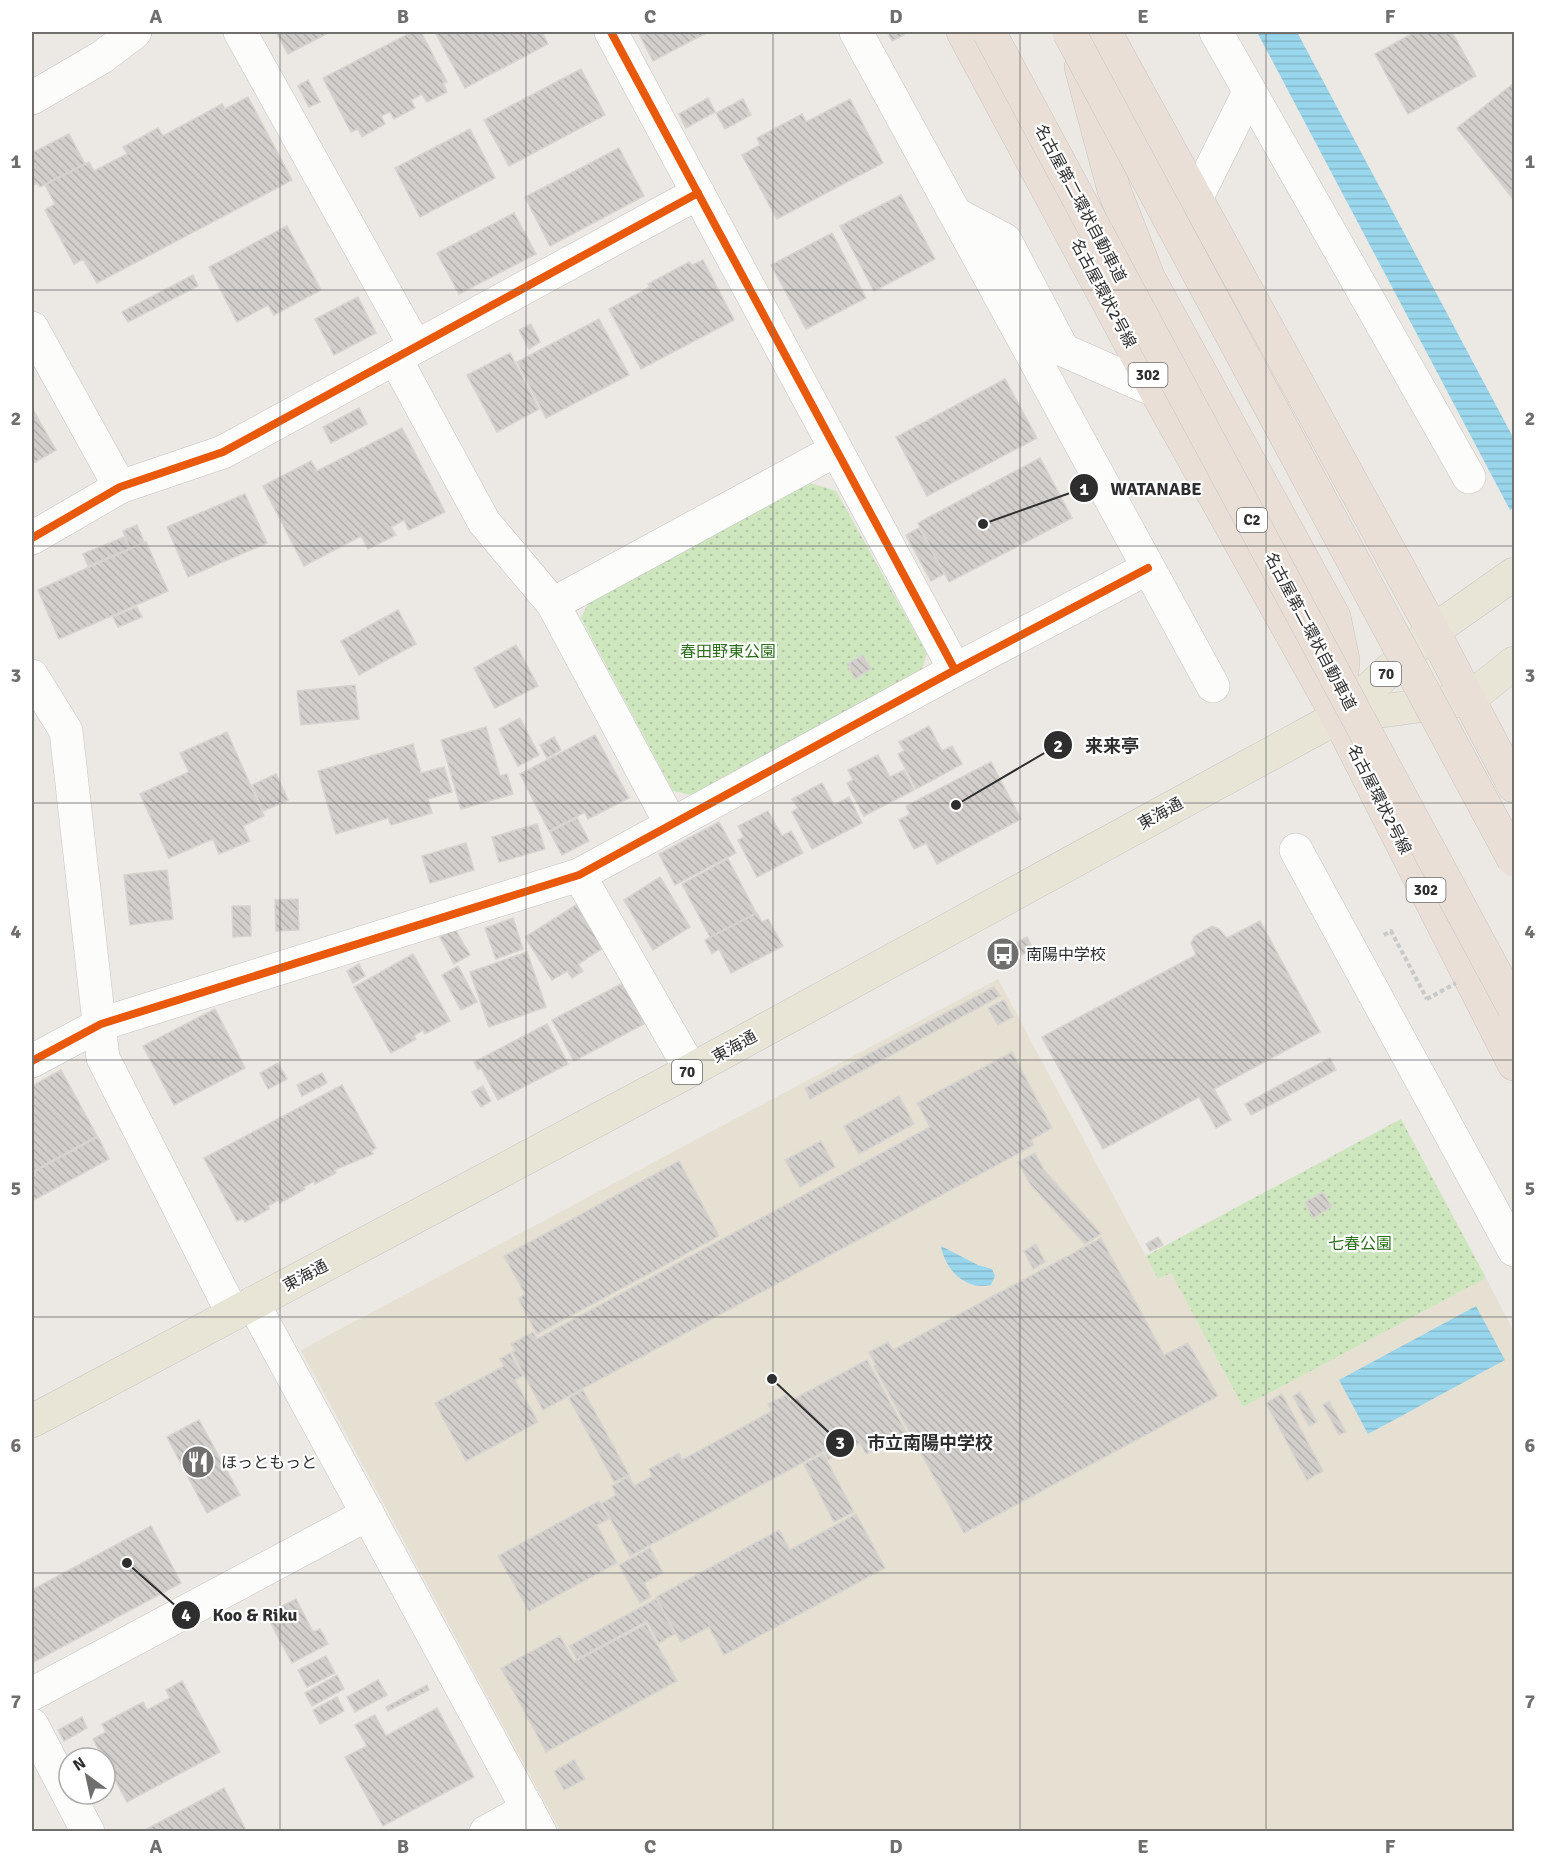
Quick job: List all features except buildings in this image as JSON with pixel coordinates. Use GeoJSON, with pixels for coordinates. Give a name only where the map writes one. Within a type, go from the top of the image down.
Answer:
{"type":"FeatureCollection","features":[{"type":"Feature","properties":{"kind":"highway","name":"名古屋環状2号線"},"geometry":{"type":"LineString","coordinates":[[963,32],[1156,391],[1338,717],[1515,1064]]}},
{"type":"Feature","properties":{"kind":"highway","name":"名古屋第二環状自動車道"},"geometry":{"type":"LineString","coordinates":[[989,32],[1515,1008]]}},
{"type":"Feature","properties":{"kind":"highway"},"geometry":{"type":"LineString","coordinates":[[1070,32],[1114,190],[1145,270],[1334,617],[1343,660],[1338,717]]}},
{"type":"Feature","properties":{"kind":"highway"},"geometry":{"type":"LineString","coordinates":[[1070,32],[1515,862]]}},
{"type":"Feature","properties":{"kind":"highway"},"geometry":{"type":"LineString","coordinates":[[1105,32],[1433,631],[1515,786]]}},
{"type":"Feature","properties":{"kind":"highway"},"geometry":{"type":"LineString","coordinates":[[1433,631],[1425,678],[1429,704],[1515,862]]}},
{"type":"Feature","properties":{"kind":"main road","name":"東海通"},"geometry":{"type":"LineString","coordinates":[[32,1421],[691,1070],[1338,717],[1433,631],[1515,574]]}},
{"type":"Feature","properties":{"kind":"main road"},"geometry":{"type":"LineString","coordinates":[[1469,699],[1515,663]]}},
{"type":"Feature","properties":{"kind":"main road","name":"東海通"},"geometry":{"type":"LineString","coordinates":[[1338,717],[1469,699]]}},
{"type":"Feature","properties":{"kind":"street"},"geometry":{"type":"LineString","coordinates":[[32,98],[102,57],[135,32]]}},
{"type":"Feature","properties":{"kind":"street"},"geometry":{"type":"LineString","coordinates":[[240,32],[405,352],[484,522],[553,604],[671,824]]}},
{"type":"Feature","properties":{"kind":"street"},"geometry":{"type":"LineString","coordinates":[[611,32],[955,670]]}},
{"type":"Feature","properties":{"kind":"street"},"geometry":{"type":"LineString","coordinates":[[856,32],[1213,686]]}},
{"type":"Feature","properties":{"kind":"street"},"geometry":{"type":"LineString","coordinates":[[1216,32],[1469,477]]}},
{"type":"Feature","properties":{"kind":"street"},"geometry":{"type":"LineString","coordinates":[[1196,199],[1249,92]]}},
{"type":"Feature","properties":{"kind":"street"},"geometry":{"type":"LineString","coordinates":[[32,537],[120,488],[223,452],[698,193]]}},
{"type":"Feature","properties":{"kind":"street"},"geometry":{"type":"LineString","coordinates":[[956,214],[1005,240],[1063,350],[1156,391]]}},
{"type":"Feature","properties":{"kind":"street"},"geometry":{"type":"LineString","coordinates":[[32,328],[120,488]]}},
{"type":"Feature","properties":{"kind":"street"},"geometry":{"type":"LineString","coordinates":[[553,604],[836,450]]}},
{"type":"Feature","properties":{"kind":"street"},"geometry":{"type":"LineString","coordinates":[[32,1061],[101,1024],[579,875],[955,670],[1148,568]]}},
{"type":"Feature","properties":{"kind":"street"},"geometry":{"type":"LineString","coordinates":[[32,676],[66,731],[104,1058],[243,1308],[368,1514],[534,1820],[486,1832]]}},
{"type":"Feature","properties":{"kind":"street"},"geometry":{"type":"LineString","coordinates":[[1296,850],[1515,1250]]}},
{"type":"Feature","properties":{"kind":"street"},"geometry":{"type":"LineString","coordinates":[[579,875],[691,1070]]}},
{"type":"Feature","properties":{"kind":"street"},"geometry":{"type":"LineString","coordinates":[[32,1694],[368,1514]]}},
{"type":"Feature","properties":{"kind":"street"},"geometry":{"type":"LineString","coordinates":[[32,1725],[88,1832]]}},
{"type":"Feature","properties":{"kind":"shaded area"},"geometry":{"type":"Polygon","coordinates":[[[998,979],[1158,1279],[1171,1273],[1243,1407],[1486,1278],[1514,1332],[1514,1831],[560,1831],[301,1350],[998,979]]]}},
{"type":"Feature","properties":{"kind":"green space","name":"春田野東公園"},"geometry":{"type":"Polygon","coordinates":[[[810,483],[836,491],[927,654],[921,671],[692,795],[673,791],[581,618],[589,602],[810,483]]]}},
{"type":"Feature","properties":{"kind":"green space","name":"七春公園"},"geometry":{"type":"Polygon","coordinates":[[[1401,1119],[1486,1278],[1243,1407],[1171,1273],[1158,1279],[1146,1256],[1401,1119]]]}},
{"type":"Feature","properties":{"kind":"water"},"geometry":{"type":"Polygon","coordinates":[[[1257,32],[1297,32],[1514,439],[1514,508],[1510,510],[1257,32]]]}},
{"type":"Feature","properties":{"kind":"water"},"geometry":{"type":"Polygon","coordinates":[[[941,1246],[978,1265],[992,1269],[995,1276],[991,1285],[973,1285],[958,1277],[947,1263],[941,1246]]]}},
{"type":"Feature","properties":{"kind":"water"},"geometry":{"type":"Polygon","coordinates":[[[1476,1306],[1505,1360],[1368,1434],[1339,1380],[1476,1306]]]}},
{"type":"Feature","properties":{"kind":"cycle path"},"geometry":{"type":"LineString","coordinates":[[32,1061],[101,1024],[579,875],[955,670],[611,32]]}},
{"type":"Feature","properties":{"kind":"cycle path"},"geometry":{"type":"LineString","coordinates":[[32,538],[120,487],[223,452],[698,193]]}},
{"type":"Feature","properties":{"kind":"cycle path"},"geometry":{"type":"LineString","coordinates":[[955,670],[1148,568]]}},
{"type":"Feature","properties":{"kind":"place","name":"WATANABE"},"geometry":{"type":"Point","coordinates":[983,524]}},
{"type":"Feature","properties":{"kind":"place","name":"来来亭"},"geometry":{"type":"Point","coordinates":[956,805]}},
{"type":"Feature","properties":{"kind":"place","name":"南陽中学校"},"geometry":{"type":"Point","coordinates":[1003,954]}},
{"type":"Feature","properties":{"kind":"place","name":"市立南陽中学校"},"geometry":{"type":"Point","coordinates":[772,1379]}},
{"type":"Feature","properties":{"kind":"place","name":"ほっともっと"},"geometry":{"type":"Point","coordinates":[198,1462]}},
{"type":"Feature","properties":{"kind":"place","name":"Koo & Riku"},"geometry":{"type":"Point","coordinates":[127,1563]}}]}
